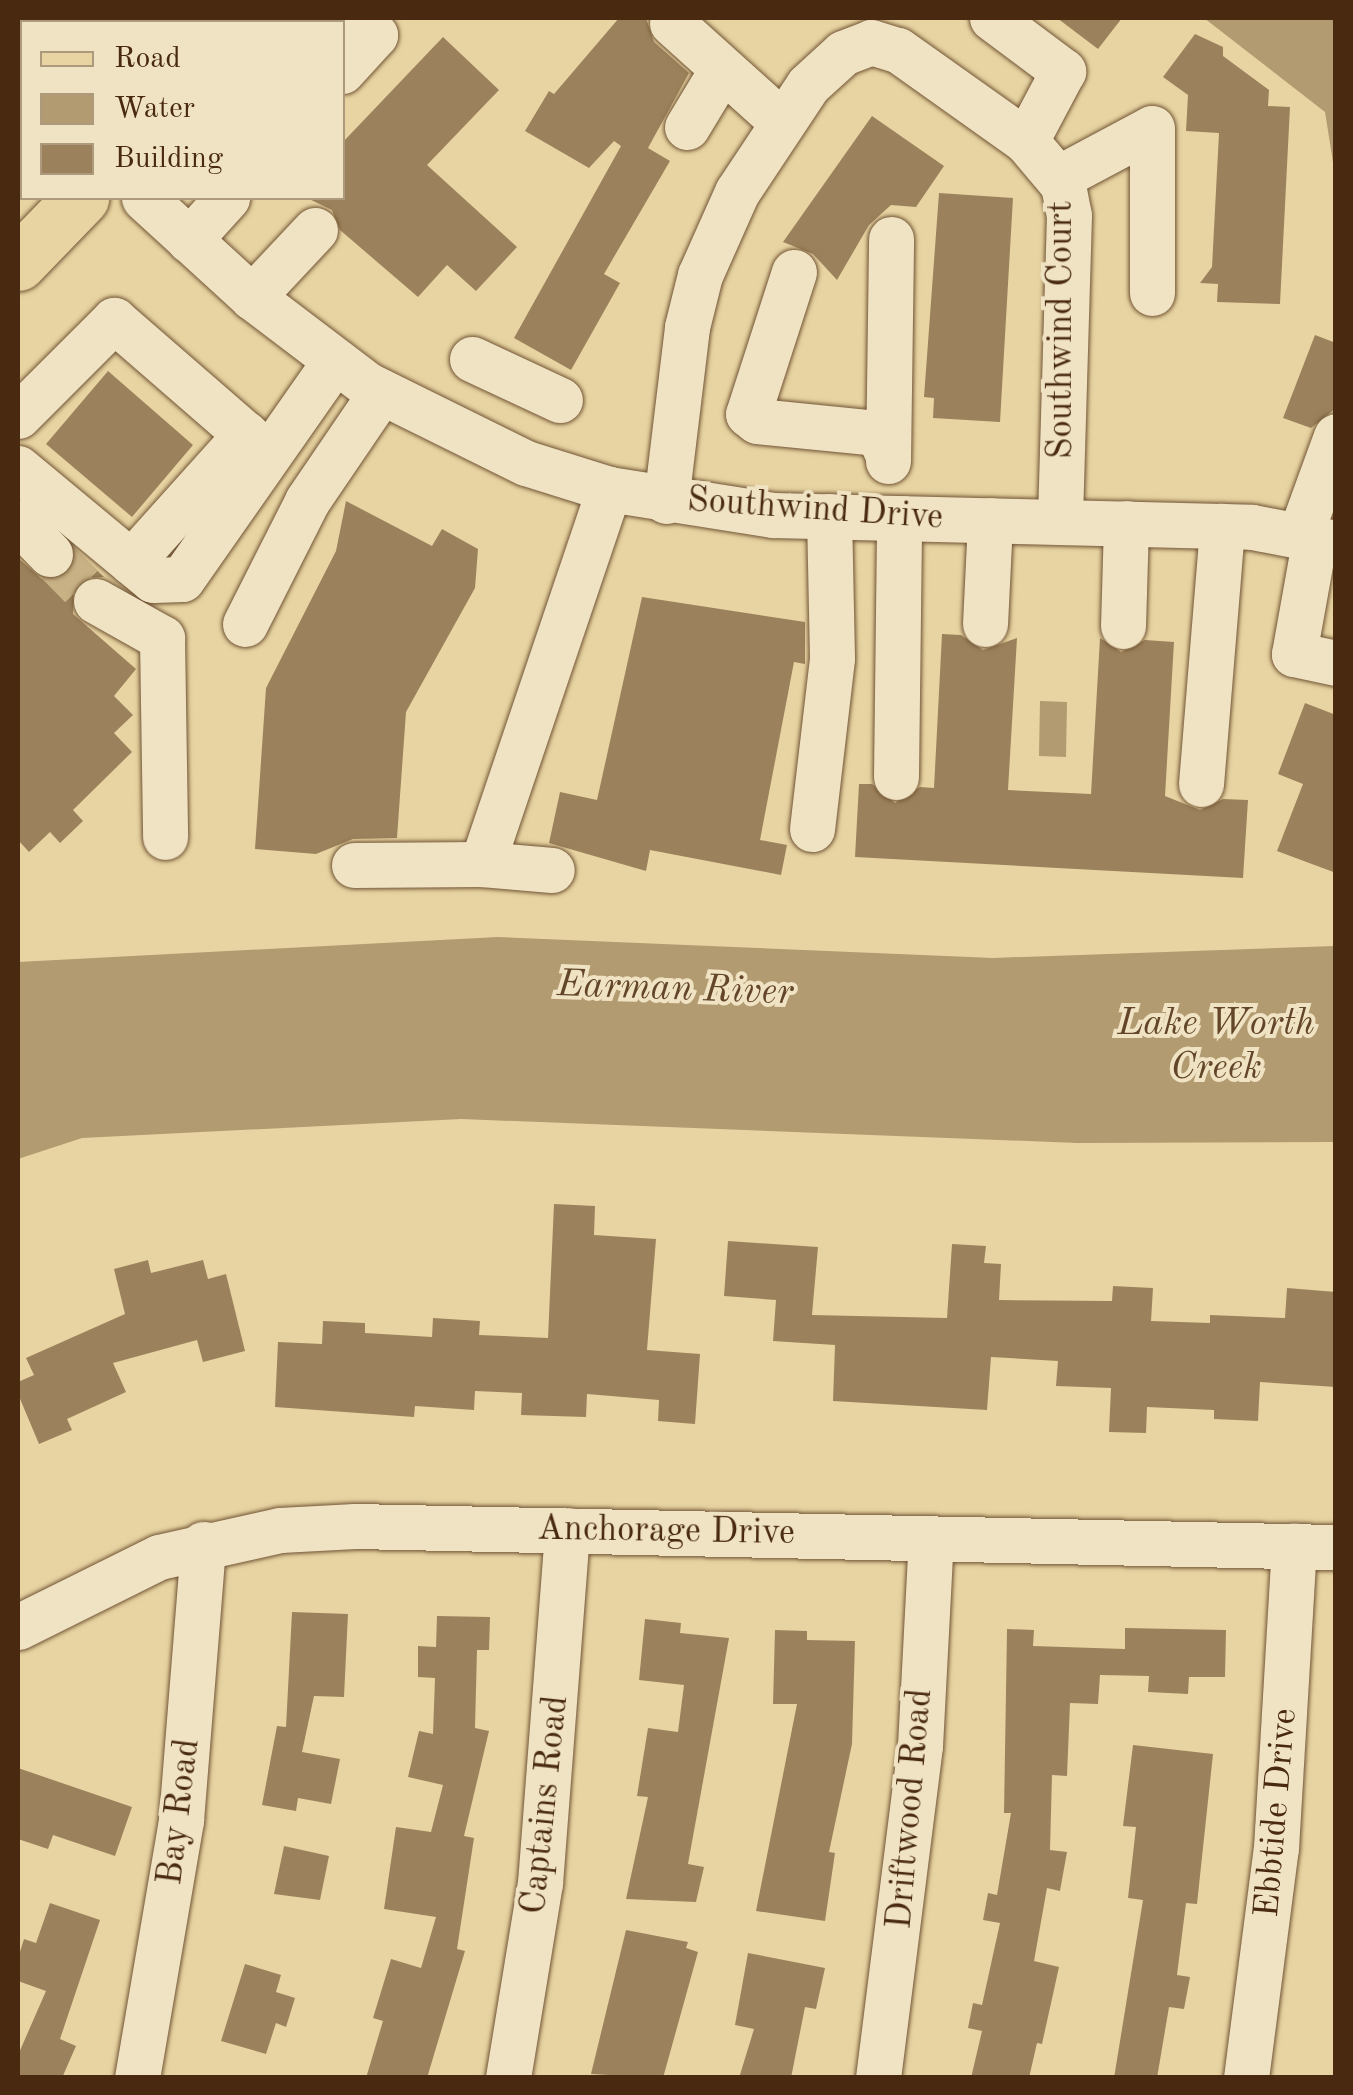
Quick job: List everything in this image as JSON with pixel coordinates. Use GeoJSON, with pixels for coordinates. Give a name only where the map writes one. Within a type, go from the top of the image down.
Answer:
{"type":"FeatureCollection","features":[{"type":"Feature","properties":{"kind":"main road"},"geometry":{"type":"LineString","coordinates":[[18,262],[79,200]]}},
{"type":"Feature","properties":{"kind":"street"},"geometry":{"type":"LineString","coordinates":[[345,68],[375,35],[355,18]]}},
{"type":"Feature","properties":{"kind":"street"},"geometry":{"type":"LineString","coordinates":[[992,18],[1063,71],[1026,140]]}},
{"type":"Feature","properties":{"kind":"street"},"geometry":{"type":"LineString","coordinates":[[672,23],[782,122]]}},
{"type":"Feature","properties":{"kind":"street","name":"Southwind Court"},"geometry":{"type":"LineString","coordinates":[[666,501],[687,326],[700,275],[737,192],[782,122],[808,85],[843,53],[857,32],[898,50],[1026,140],[1058,178],[1069,215],[1060,522]]}},
{"type":"Feature","properties":{"kind":"street"},"geometry":{"type":"LineString","coordinates":[[687,127],[722,69]]}},
{"type":"Feature","properties":{"kind":"street"},"geometry":{"type":"LineString","coordinates":[[1058,178],[1152,128],[1152,294]]}},
{"type":"Feature","properties":{"kind":"street","name":"Southwind Drive"},"geometry":{"type":"LineString","coordinates":[[146,200],[252,297],[334,362],[381,392],[501,452],[610,490],[666,501],[829,516],[1222,526],[1317,538]]}},
{"type":"Feature","properties":{"kind":"street"},"geometry":{"type":"LineString","coordinates":[[189,240],[225,200]]}},
{"type":"Feature","properties":{"kind":"street"},"geometry":{"type":"LineString","coordinates":[[252,297],[314,230]]}},
{"type":"Feature","properties":{"kind":"street"},"geometry":{"type":"LineString","coordinates":[[891,239],[888,455],[893,518],[896,777]]}},
{"type":"Feature","properties":{"kind":"street"},"geometry":{"type":"LineString","coordinates":[[794,272],[748,414],[757,421],[878,432],[888,455]]}},
{"type":"Feature","properties":{"kind":"street"},"geometry":{"type":"LineString","coordinates":[[18,416],[114,320],[257,444]]}},
{"type":"Feature","properties":{"kind":"street"},"geometry":{"type":"LineString","coordinates":[[472,359],[542,391],[501,452]]}},
{"type":"Feature","properties":{"kind":"street"},"geometry":{"type":"LineString","coordinates":[[18,468],[149,572],[182,579],[257,444],[334,362]]}},
{"type":"Feature","properties":{"kind":"street"},"geometry":{"type":"LineString","coordinates":[[244,624],[307,501],[381,392]]}},
{"type":"Feature","properties":{"kind":"street"},"geometry":{"type":"LineString","coordinates":[[1336,436],[1294,654],[1336,663]]}},
{"type":"Feature","properties":{"kind":"street"},"geometry":{"type":"LineString","coordinates":[[482,864],[610,490]]}},
{"type":"Feature","properties":{"kind":"street"},"geometry":{"type":"LineString","coordinates":[[812,828],[832,658],[829,516]]}},
{"type":"Feature","properties":{"kind":"street"},"geometry":{"type":"LineString","coordinates":[[985,624],[990,520]]}},
{"type":"Feature","properties":{"kind":"street"},"geometry":{"type":"LineString","coordinates":[[18,521],[50,554]]}},
{"type":"Feature","properties":{"kind":"street"},"geometry":{"type":"LineString","coordinates":[[1123,626],[1126,524]]}},
{"type":"Feature","properties":{"kind":"street"},"geometry":{"type":"LineString","coordinates":[[1201,784],[1222,526]]}},
{"type":"Feature","properties":{"kind":"street"},"geometry":{"type":"LineString","coordinates":[[149,572],[162,638],[166,838]]}},
{"type":"Feature","properties":{"kind":"street"},"geometry":{"type":"LineString","coordinates":[[96,601],[162,638]]}},
{"type":"Feature","properties":{"kind":"street"},"geometry":{"type":"LineString","coordinates":[[354,865],[482,864],[552,870]]}},
{"type":"Feature","properties":{"kind":"street","name":"Anchorage Drive"},"geometry":{"type":"LineString","coordinates":[[18,1627],[112,1575],[203,1544],[355,1526],[1315,1547]]}},
{"type":"Feature","properties":{"kind":"street","name":"Captains Road"},"geometry":{"type":"LineString","coordinates":[[508,2078],[540,1883],[567,1530]]}},
{"type":"Feature","properties":{"kind":"street","name":"Driftwood Road"},"geometry":{"type":"LineString","coordinates":[[878,2078],[913,1818],[930,1538]]}},
{"type":"Feature","properties":{"kind":"street","name":"Bay Road"},"geometry":{"type":"LineString","coordinates":[[137,2078],[181,1820],[203,1544]]}},
{"type":"Feature","properties":{"kind":"street","name":"Ebbtide Drive"},"geometry":{"type":"LineString","coordinates":[[1246,2078],[1315,1547]]}},
{"type":"Feature","properties":{"kind":"water"},"geometry":{"type":"Polygon","coordinates":[[[1204,18],[1335,18],[1335,175],[1325,112],[1204,18]]]}},
{"type":"Feature","properties":{"kind":"water"},"geometry":{"type":"Polygon","coordinates":[[[1040,701],[1067,702],[1066,757],[1039,756],[1040,701]]]}},
{"type":"Feature","properties":{"kind":"water","name":"Lake Worth Creek"},"geometry":{"type":"Polygon","coordinates":[[[498,937],[993,958],[1335,946],[1335,1142],[1077,1143],[461,1119],[82,1138],[18,1159],[18,962],[498,937]]]}},
{"type":"Feature","properties":{"kind":"building"},"geometry":{"type":"Polygon","coordinates":[[[619,18],[646,18],[654,42],[689,73],[648,148],[670,161],[604,274],[620,283],[571,370],[514,338],[621,146],[614,141],[589,168],[525,131],[549,91],[554,94],[619,18]]]}},
{"type":"Feature","properties":{"kind":"building"},"geometry":{"type":"Polygon","coordinates":[[[1057,18],[1122,18],[1098,49],[1057,18]]]}},
{"type":"Feature","properties":{"kind":"building"},"geometry":{"type":"Polygon","coordinates":[[[1195,34],[1223,47],[1223,56],[1269,90],[1268,106],[1290,107],[1280,304],[1217,302],[1218,284],[1200,283],[1212,267],[1219,133],[1186,131],[1188,95],[1163,77],[1195,34]]]}},
{"type":"Feature","properties":{"kind":"building"},"geometry":{"type":"Polygon","coordinates":[[[443,37],[499,90],[427,165],[517,247],[476,291],[447,265],[418,297],[340,230],[332,210],[311,200],[345,200],[345,140],[443,37]]]}},
{"type":"Feature","properties":{"kind":"building"},"geometry":{"type":"Polygon","coordinates":[[[872,116],[944,166],[916,207],[891,205],[869,225],[837,280],[813,254],[783,242],[872,116]]]}},
{"type":"Feature","properties":{"kind":"building"},"geometry":{"type":"Polygon","coordinates":[[[939,193],[1013,198],[1000,422],[933,418],[934,398],[924,397],[939,193]]]}},
{"type":"Feature","properties":{"kind":"building"},"geometry":{"type":"Polygon","coordinates":[[[1315,335],[1336,343],[1336,408],[1311,428],[1283,418],[1315,335]]]}},
{"type":"Feature","properties":{"kind":"building"},"geometry":{"type":"Polygon","coordinates":[[[108,371],[193,445],[132,517],[46,444],[108,371]]]}},
{"type":"Feature","properties":{"kind":"building"},"geometry":{"type":"Polygon","coordinates":[[[346,501],[432,546],[442,529],[478,549],[475,588],[406,712],[397,838],[353,839],[316,854],[255,849],[266,688],[336,551],[346,501]]]}},
{"type":"Feature","properties":{"kind":"building"},"geometry":{"type":"Polygon","coordinates":[[[76,550],[104,577],[84,578],[74,587],[73,614],[136,669],[114,696],[133,715],[114,733],[132,752],[73,810],[83,821],[60,843],[50,832],[29,852],[18,840],[18,558],[42,579],[55,580],[69,572],[76,550]]]}},
{"type":"Feature","properties":{"kind":"building"},"geometry":{"type":"Polygon","coordinates":[[[642,597],[805,622],[805,664],[794,662],[760,840],[787,845],[781,875],[650,850],[646,871],[549,843],[560,792],[597,800],[642,597]]]}},
{"type":"Feature","properties":{"kind":"building"},"geometry":{"type":"Polygon","coordinates":[[[942,634],[961,635],[983,650],[1017,638],[1008,790],[1091,794],[1100,638],[1121,652],[1145,640],[1174,642],[1165,796],[1200,810],[1223,799],[1248,800],[1243,878],[855,857],[859,784],[872,784],[895,803],[920,787],[934,788],[942,634]]]}},
{"type":"Feature","properties":{"kind":"building"},"geometry":{"type":"Polygon","coordinates":[[[1305,703],[1336,715],[1336,873],[1277,851],[1303,784],[1278,774],[1305,703]]]}},
{"type":"Feature","properties":{"kind":"building"},"geometry":{"type":"Polygon","coordinates":[[[554,1204],[595,1206],[594,1235],[656,1239],[647,1350],[700,1354],[695,1424],[658,1421],[659,1400],[587,1394],[586,1417],[521,1415],[522,1393],[475,1391],[474,1410],[415,1406],[414,1417],[275,1407],[278,1342],[322,1344],[323,1321],[365,1323],[365,1333],[432,1337],[433,1318],[480,1321],[479,1335],[548,1338],[554,1204]]]}},
{"type":"Feature","properties":{"kind":"building"},"geometry":{"type":"Polygon","coordinates":[[[728,1241],[818,1247],[812,1315],[947,1318],[952,1244],[986,1246],[984,1263],[1001,1264],[999,1300],[1112,1301],[1113,1286],[1153,1288],[1151,1321],[1210,1323],[1210,1315],[1285,1318],[1287,1288],[1336,1292],[1336,1387],[1260,1382],[1258,1421],[1214,1419],[1214,1410],[1147,1407],[1146,1433],[1109,1432],[1111,1388],[1056,1386],[1058,1361],[991,1357],[987,1410],[833,1401],[835,1345],[773,1341],[776,1300],[724,1296],[728,1241]]]}},
{"type":"Feature","properties":{"kind":"building"},"geometry":{"type":"Polygon","coordinates":[[[148,1260],[151,1273],[203,1260],[208,1279],[226,1274],[245,1351],[203,1362],[197,1340],[113,1363],[126,1392],[67,1419],[72,1430],[39,1444],[18,1394],[18,1382],[34,1375],[26,1358],[125,1314],[114,1269],[148,1260]]]}},
{"type":"Feature","properties":{"kind":"building"},"geometry":{"type":"Polygon","coordinates":[[[292,1612],[348,1614],[344,1697],[314,1696],[302,1752],[340,1759],[331,1804],[298,1798],[296,1811],[262,1805],[277,1726],[286,1727],[292,1612]]]}},
{"type":"Feature","properties":{"kind":"building"},"geometry":{"type":"Polygon","coordinates":[[[437,1616],[490,1617],[489,1650],[477,1650],[475,1728],[489,1731],[464,1836],[474,1838],[457,1949],[465,1951],[427,2078],[366,2078],[383,2021],[373,2018],[391,1959],[421,1968],[436,1917],[384,1909],[396,1827],[431,1832],[443,1785],[408,1777],[419,1731],[433,1734],[435,1678],[418,1677],[418,1646],[436,1647],[437,1616]]]}},
{"type":"Feature","properties":{"kind":"building"},"geometry":{"type":"Polygon","coordinates":[[[645,1619],[681,1623],[680,1633],[729,1638],[688,1864],[704,1867],[696,1902],[626,1899],[648,1797],[637,1796],[648,1728],[678,1732],[684,1685],[639,1680],[645,1619]]]}},
{"type":"Feature","properties":{"kind":"building"},"geometry":{"type":"Polygon","coordinates":[[[1125,1628],[1226,1630],[1225,1677],[1189,1677],[1188,1694],[1148,1692],[1149,1676],[1100,1675],[1098,1704],[1070,1703],[1067,1776],[1052,1775],[1050,1850],[1067,1852],[1060,1891],[1047,1888],[1034,1961],[1059,1967],[1042,2044],[1037,2043],[1029,2078],[971,2078],[982,2031],[968,2028],[973,2003],[982,2005],[1000,1923],[983,1920],[988,1893],[997,1895],[1011,1813],[1004,1813],[1007,1629],[1034,1630],[1033,1646],[1125,1649],[1125,1628]]]}},
{"type":"Feature","properties":{"kind":"building"},"geometry":{"type":"Polygon","coordinates":[[[775,1630],[807,1631],[807,1640],[855,1641],[852,1744],[829,1852],[835,1853],[825,1921],[756,1911],[797,1704],[773,1704],[775,1630]]]}},
{"type":"Feature","properties":{"kind":"building"},"geometry":{"type":"Polygon","coordinates":[[[1133,1745],[1213,1754],[1197,1904],[1186,1903],[1177,1975],[1190,1977],[1184,2009],[1169,2007],[1157,2078],[1114,2078],[1143,1900],[1128,1898],[1136,1827],[1123,1826],[1133,1745]]]}},
{"type":"Feature","properties":{"kind":"building"},"geometry":{"type":"Polygon","coordinates":[[[18,1768],[132,1807],[115,1856],[53,1835],[48,1849],[18,1839],[18,1768]]]}},
{"type":"Feature","properties":{"kind":"building"},"geometry":{"type":"Polygon","coordinates":[[[284,1846],[329,1856],[320,1900],[274,1894],[284,1846]]]}},
{"type":"Feature","properties":{"kind":"building"},"geometry":{"type":"Polygon","coordinates":[[[50,1903],[100,1920],[60,2039],[76,2046],[62,2078],[18,2078],[18,2055],[46,1991],[18,1981],[18,1958],[24,1939],[36,1943],[50,1903]]]}},
{"type":"Feature","properties":{"kind":"building"},"geometry":{"type":"Polygon","coordinates":[[[626,1930],[688,1942],[686,1948],[698,1952],[663,2078],[591,2074],[626,1930]]]}},
{"type":"Feature","properties":{"kind":"building"},"geometry":{"type":"Polygon","coordinates":[[[748,1953],[825,1968],[816,2009],[805,2007],[791,2078],[739,2078],[754,2029],[735,2025],[748,1953]]]}},
{"type":"Feature","properties":{"kind":"building"},"geometry":{"type":"Polygon","coordinates":[[[245,1964],[281,1975],[276,1992],[295,1998],[286,2027],[276,2023],[266,2054],[221,2041],[245,1964]]]}},
{"type":"Feature","properties":{"kind":"tunnel"},"geometry":{"type":"LineString","coordinates":[[50,554],[96,601]]}},
{"type":"Feature","properties":{"kind":"water label","name":"Earman River"},"geometry":{"type":"Point","coordinates":[675,990]}}]}
